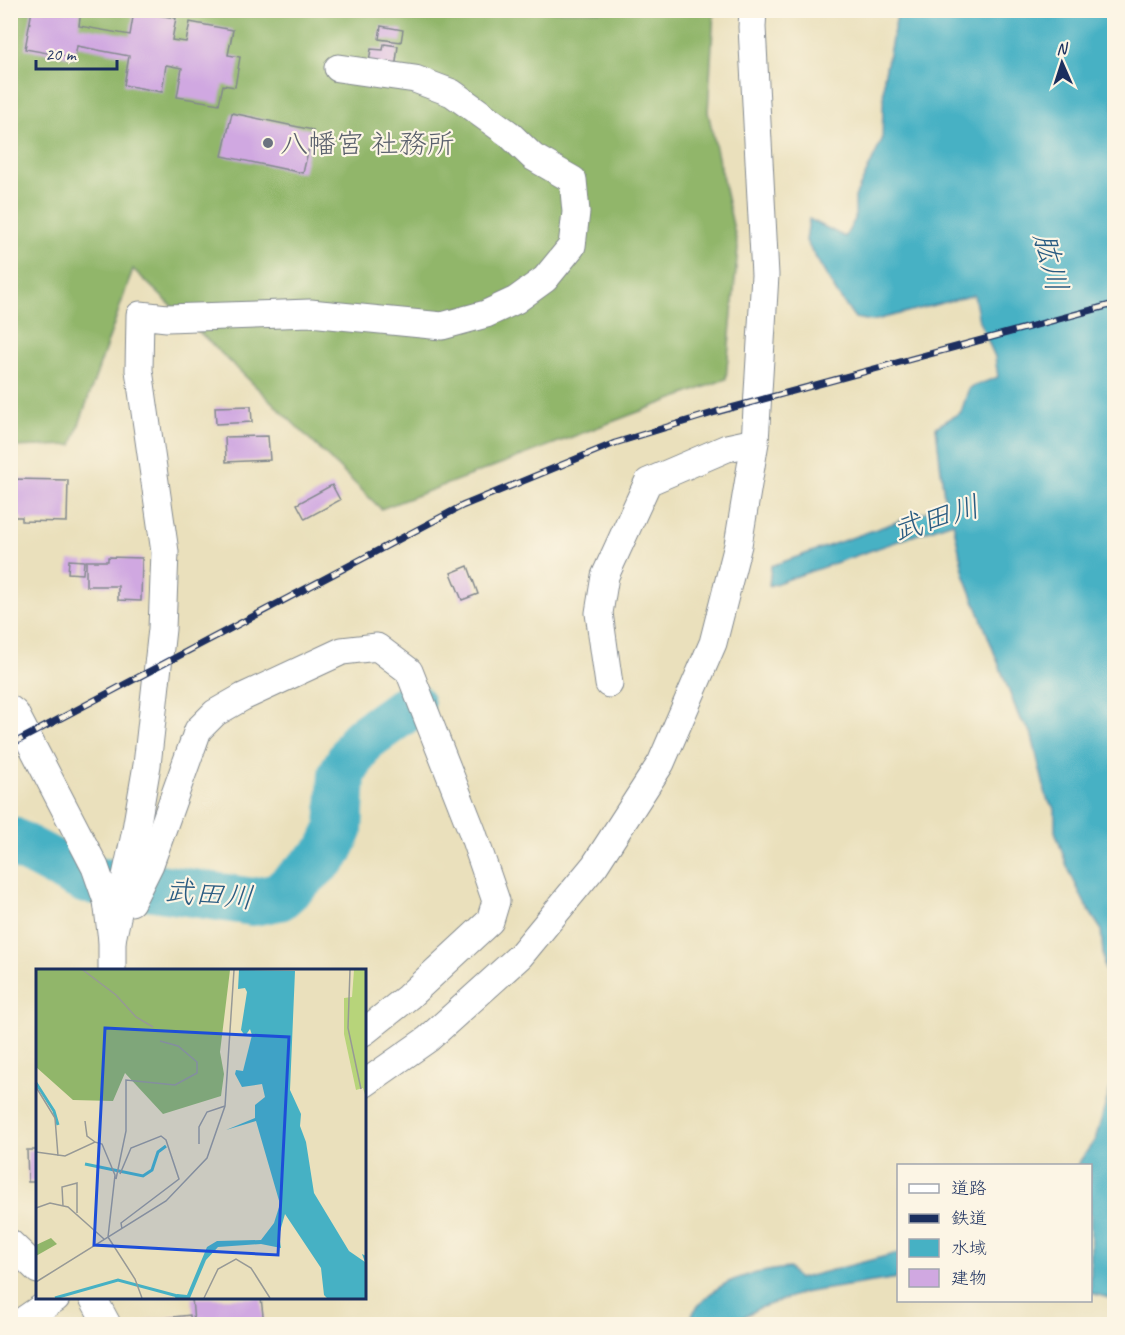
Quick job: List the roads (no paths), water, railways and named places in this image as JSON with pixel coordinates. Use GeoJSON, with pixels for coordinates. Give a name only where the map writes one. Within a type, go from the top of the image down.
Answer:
{"type":"FeatureCollection","features":[{"type":"Feature","properties":{"kind":"street"},"geometry":{"type":"LineString","coordinates":[[366,1083],[428,1039],[520,956],[595,865],[661,763],[713,643],[738,546],[755,442],[765,275],[753,10]]}},
{"type":"Feature","properties":{"kind":"street"},"geometry":{"type":"LineString","coordinates":[[112,940],[135,835],[147,765],[162,629],[165,552],[139,370],[140,315],[167,318],[310,313],[442,326],[486,314],[516,300],[545,279],[572,246],[576,212],[573,180],[533,157],[509,134],[452,93],[415,79],[338,68]]}},
{"type":"Feature","properties":{"kind":"street"},"geometry":{"type":"LineString","coordinates":[[609,684],[599,613],[605,576],[648,482],[727,448],[755,442]]}},
{"type":"Feature","properties":{"kind":"street"},"geometry":{"type":"LineString","coordinates":[[112,940],[150,864],[198,730],[215,713],[243,697],[342,651],[377,647],[409,671],[472,831],[496,902],[490,921],[408,997],[366,1030]]}},
{"type":"Feature","properties":{"kind":"street"},"geometry":{"type":"LineString","coordinates":[[10,709],[15,713],[95,867],[107,901],[112,940],[112,969]]}},
{"type":"Feature","properties":{"kind":"street"},"geometry":{"type":"LineString","coordinates":[[10,1243],[36,1268]]}},
{"type":"Feature","properties":{"kind":"street"},"geometry":{"type":"LineString","coordinates":[[18,1324],[55,1299]]}},
{"type":"Feature","properties":{"kind":"street"},"geometry":{"type":"LineString","coordinates":[[94,1299],[107,1324]]}},
{"type":"Feature","properties":{"kind":"water","name":"肱川"},"geometry":{"type":"Polygon","coordinates":[[[898,11],[1114,11],[1114,996],[1104,966],[1101,929],[1086,906],[1067,866],[1055,831],[1055,809],[1047,799],[1031,732],[1019,717],[964,574],[953,522],[769,586],[771,566],[945,505],[936,427],[961,412],[969,388],[998,377],[995,357],[979,321],[974,295],[872,321],[855,318],[838,295],[806,241],[809,219],[845,237],[855,219],[855,197],[882,140],[884,77],[898,11]]]}},
{"type":"Feature","properties":{"kind":"water"},"geometry":{"type":"Polygon","coordinates":[[[1114,1051],[1114,1299],[1112,1299],[1092,1293],[1092,1164],[1078,1164],[1095,1140],[1113,1080],[1114,1051]]]}},
{"type":"Feature","properties":{"kind":"water"},"geometry":{"type":"Polygon","coordinates":[[[897,1253],[897,1278],[802,1293],[757,1309],[732,1324],[686,1324],[695,1309],[706,1298],[729,1282],[757,1273],[789,1268],[798,1279],[897,1253]]]}},
{"type":"Feature","properties":{"kind":"waterway","name":"武田川"},"geometry":{"type":"LineString","coordinates":[[10,840],[86,880],[153,887],[253,902],[279,897],[328,853],[339,830],[342,774],[361,741],[411,705]]}},
{"type":"Feature","properties":{"kind":"railway"},"geometry":{"type":"LineString","coordinates":[[10,745],[462,506],[615,443],[716,412],[1114,304]]}},
{"type":"Feature","properties":{"kind":"place","name":"八幡宮 社務所"},"geometry":{"type":"Point","coordinates":[268,143]}}]}
